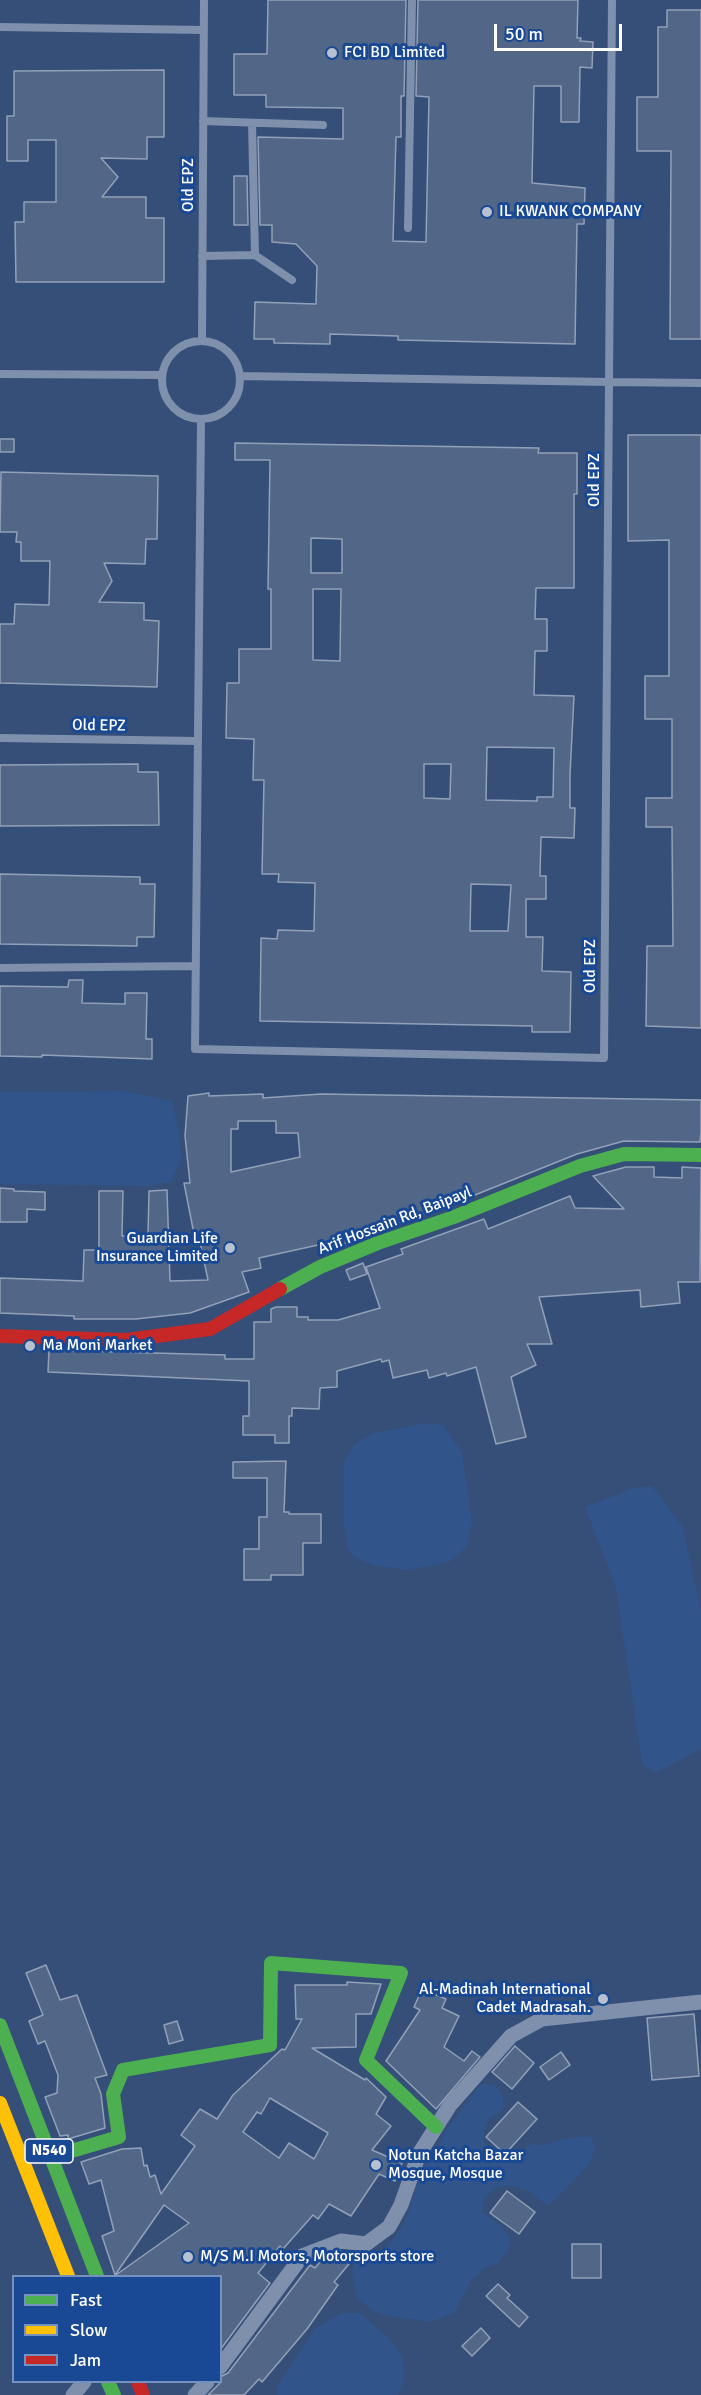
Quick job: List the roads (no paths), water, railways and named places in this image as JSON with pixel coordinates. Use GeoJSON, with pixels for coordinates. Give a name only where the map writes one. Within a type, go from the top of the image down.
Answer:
{"type":"FeatureCollection","features":[{"type":"Feature","properties":{"kind":"main road","name":"Arif Hossain Rd, Baipayl"},"geometry":{"type":"LineString","coordinates":[[0,1336],[126,1340],[210,1329],[320,1267],[378,1243],[454,1217],[572,1169],[624,1154],[701,1155]]}},
{"type":"Feature","properties":{"kind":"main road"},"geometry":{"type":"LineString","coordinates":[[51,2157],[119,2137],[113,2094],[123,2070],[270,2045],[271,1962],[401,1973],[366,2060],[436,2127]]}},
{"type":"Feature","properties":{"kind":"main road","name":"N540"},"geometry":{"type":"LineString","coordinates":[[0,2025],[96,2275]]}},
{"type":"Feature","properties":{"kind":"main road","name":"N540"},"geometry":{"type":"LineString","coordinates":[[0,2103],[67,2275]]}},
{"type":"Feature","properties":{"kind":"street"},"geometry":{"type":"LineString","coordinates":[[222,2364],[302,2256],[341,2241],[366,2244],[389,2227],[401,2205],[419,2154],[450,2105],[511,2036],[542,2019],[701,2002]]}},
{"type":"Feature","properties":{"kind":"street"},"geometry":{"type":"LineString","coordinates":[[72,2395],[83,2383]]}},
{"type":"Feature","properties":{"kind":"street"},"geometry":{"type":"LineString","coordinates":[[195,2395],[206,2383]]}},
{"type":"Feature","properties":{"kind":"lane","name":"Old EPZ"},"geometry":{"type":"LineString","coordinates":[[202,341],[204,0]]}},
{"type":"Feature","properties":{"kind":"lane"},"geometry":{"type":"LineString","coordinates":[[408,228],[412,0]]}},
{"type":"Feature","properties":{"kind":"lane","name":"Old EPZ"},"geometry":{"type":"LineString","coordinates":[[201,419],[195,1049],[604,1058],[612,0]]}},
{"type":"Feature","properties":{"kind":"lane"},"geometry":{"type":"LineString","coordinates":[[0,27],[204,30]]}},
{"type":"Feature","properties":{"kind":"lane"},"geometry":{"type":"LineString","coordinates":[[203,121],[323,125]]}},
{"type":"Feature","properties":{"kind":"lane"},"geometry":{"type":"LineString","coordinates":[[252,123],[255,255]]}},
{"type":"Feature","properties":{"kind":"lane"},"geometry":{"type":"LineString","coordinates":[[202,256],[255,255],[292,280]]}},
{"type":"Feature","properties":{"kind":"lane"},"geometry":{"type":"LineString","coordinates":[[202,341],[228,351],[238,367],[240,385],[233,403],[219,415],[201,419],[191,418],[174,409],[164,393],[162,375],[169,357],[175,350],[183,345],[202,341]]}},
{"type":"Feature","properties":{"kind":"lane"},"geometry":{"type":"LineString","coordinates":[[0,374],[162,375]]}},
{"type":"Feature","properties":{"kind":"lane"},"geometry":{"type":"LineString","coordinates":[[240,376],[701,383]]}},
{"type":"Feature","properties":{"kind":"lane","name":"Old EPZ"},"geometry":{"type":"LineString","coordinates":[[0,738],[198,741]]}},
{"type":"Feature","properties":{"kind":"lane"},"geometry":{"type":"LineString","coordinates":[[0,968],[196,966]]}},
{"type":"Feature","properties":{"kind":"water"},"geometry":{"type":"Polygon","coordinates":[[[124,1091],[172,1101],[179,1132],[181,1158],[172,1181],[147,1186],[0,1184],[0,1092],[124,1091]]]}},
{"type":"Feature","properties":{"kind":"water"},"geometry":{"type":"Polygon","coordinates":[[[426,1423],[443,1425],[462,1452],[472,1523],[467,1547],[449,1562],[435,1565],[405,1570],[372,1565],[353,1556],[348,1548],[344,1528],[344,1461],[355,1444],[374,1433],[426,1423]]]}},
{"type":"Feature","properties":{"kind":"water"},"geometry":{"type":"Polygon","coordinates":[[[652,1486],[682,1526],[701,1610],[701,1749],[656,1773],[642,1764],[616,1587],[585,1507],[634,1488],[652,1486]]]}},
{"type":"Feature","properties":{"kind":"water"},"geometry":{"type":"Polygon","coordinates":[[[482,2083],[495,2085],[503,2097],[503,2109],[488,2120],[483,2138],[487,2151],[498,2159],[507,2159],[533,2143],[540,2146],[563,2139],[591,2136],[595,2149],[590,2163],[549,2206],[526,2190],[507,2185],[496,2188],[484,2198],[482,2212],[500,2225],[511,2240],[508,2251],[498,2263],[486,2267],[472,2279],[454,2313],[431,2322],[388,2316],[373,2311],[357,2298],[352,2273],[354,2259],[379,2253],[394,2239],[406,2219],[423,2166],[435,2157],[445,2131],[482,2083]]]}},
{"type":"Feature","properties":{"kind":"water"},"geometry":{"type":"Polygon","coordinates":[[[342,2313],[360,2313],[387,2337],[402,2355],[404,2379],[398,2395],[277,2395],[278,2386],[314,2329],[342,2313]]]}},
{"type":"Feature","properties":{"kind":"place","name":"FCI BD Limited"},"geometry":{"type":"Point","coordinates":[332,53]}},
{"type":"Feature","properties":{"kind":"place","name":"IL KWANK COMPANY"},"geometry":{"type":"Point","coordinates":[487,212]}},
{"type":"Feature","properties":{"kind":"place","name":"Guardian Life Insurance Limited"},"geometry":{"type":"Point","coordinates":[230,1248]}},
{"type":"Feature","properties":{"kind":"place","name":"Ma Moni Market"},"geometry":{"type":"Point","coordinates":[30,1346]}},
{"type":"Feature","properties":{"kind":"place","name":"Al-Madinah International Cadet Madrasah."},"geometry":{"type":"Point","coordinates":[603,1999]}},
{"type":"Feature","properties":{"kind":"place","name":"Notun Katcha Bazar Mosque, Mosque"},"geometry":{"type":"Point","coordinates":[376,2165]}},
{"type":"Feature","properties":{"kind":"place","name":"M/S M.I Motors, Motorsports store"},"geometry":{"type":"Point","coordinates":[188,2257]}}]}
